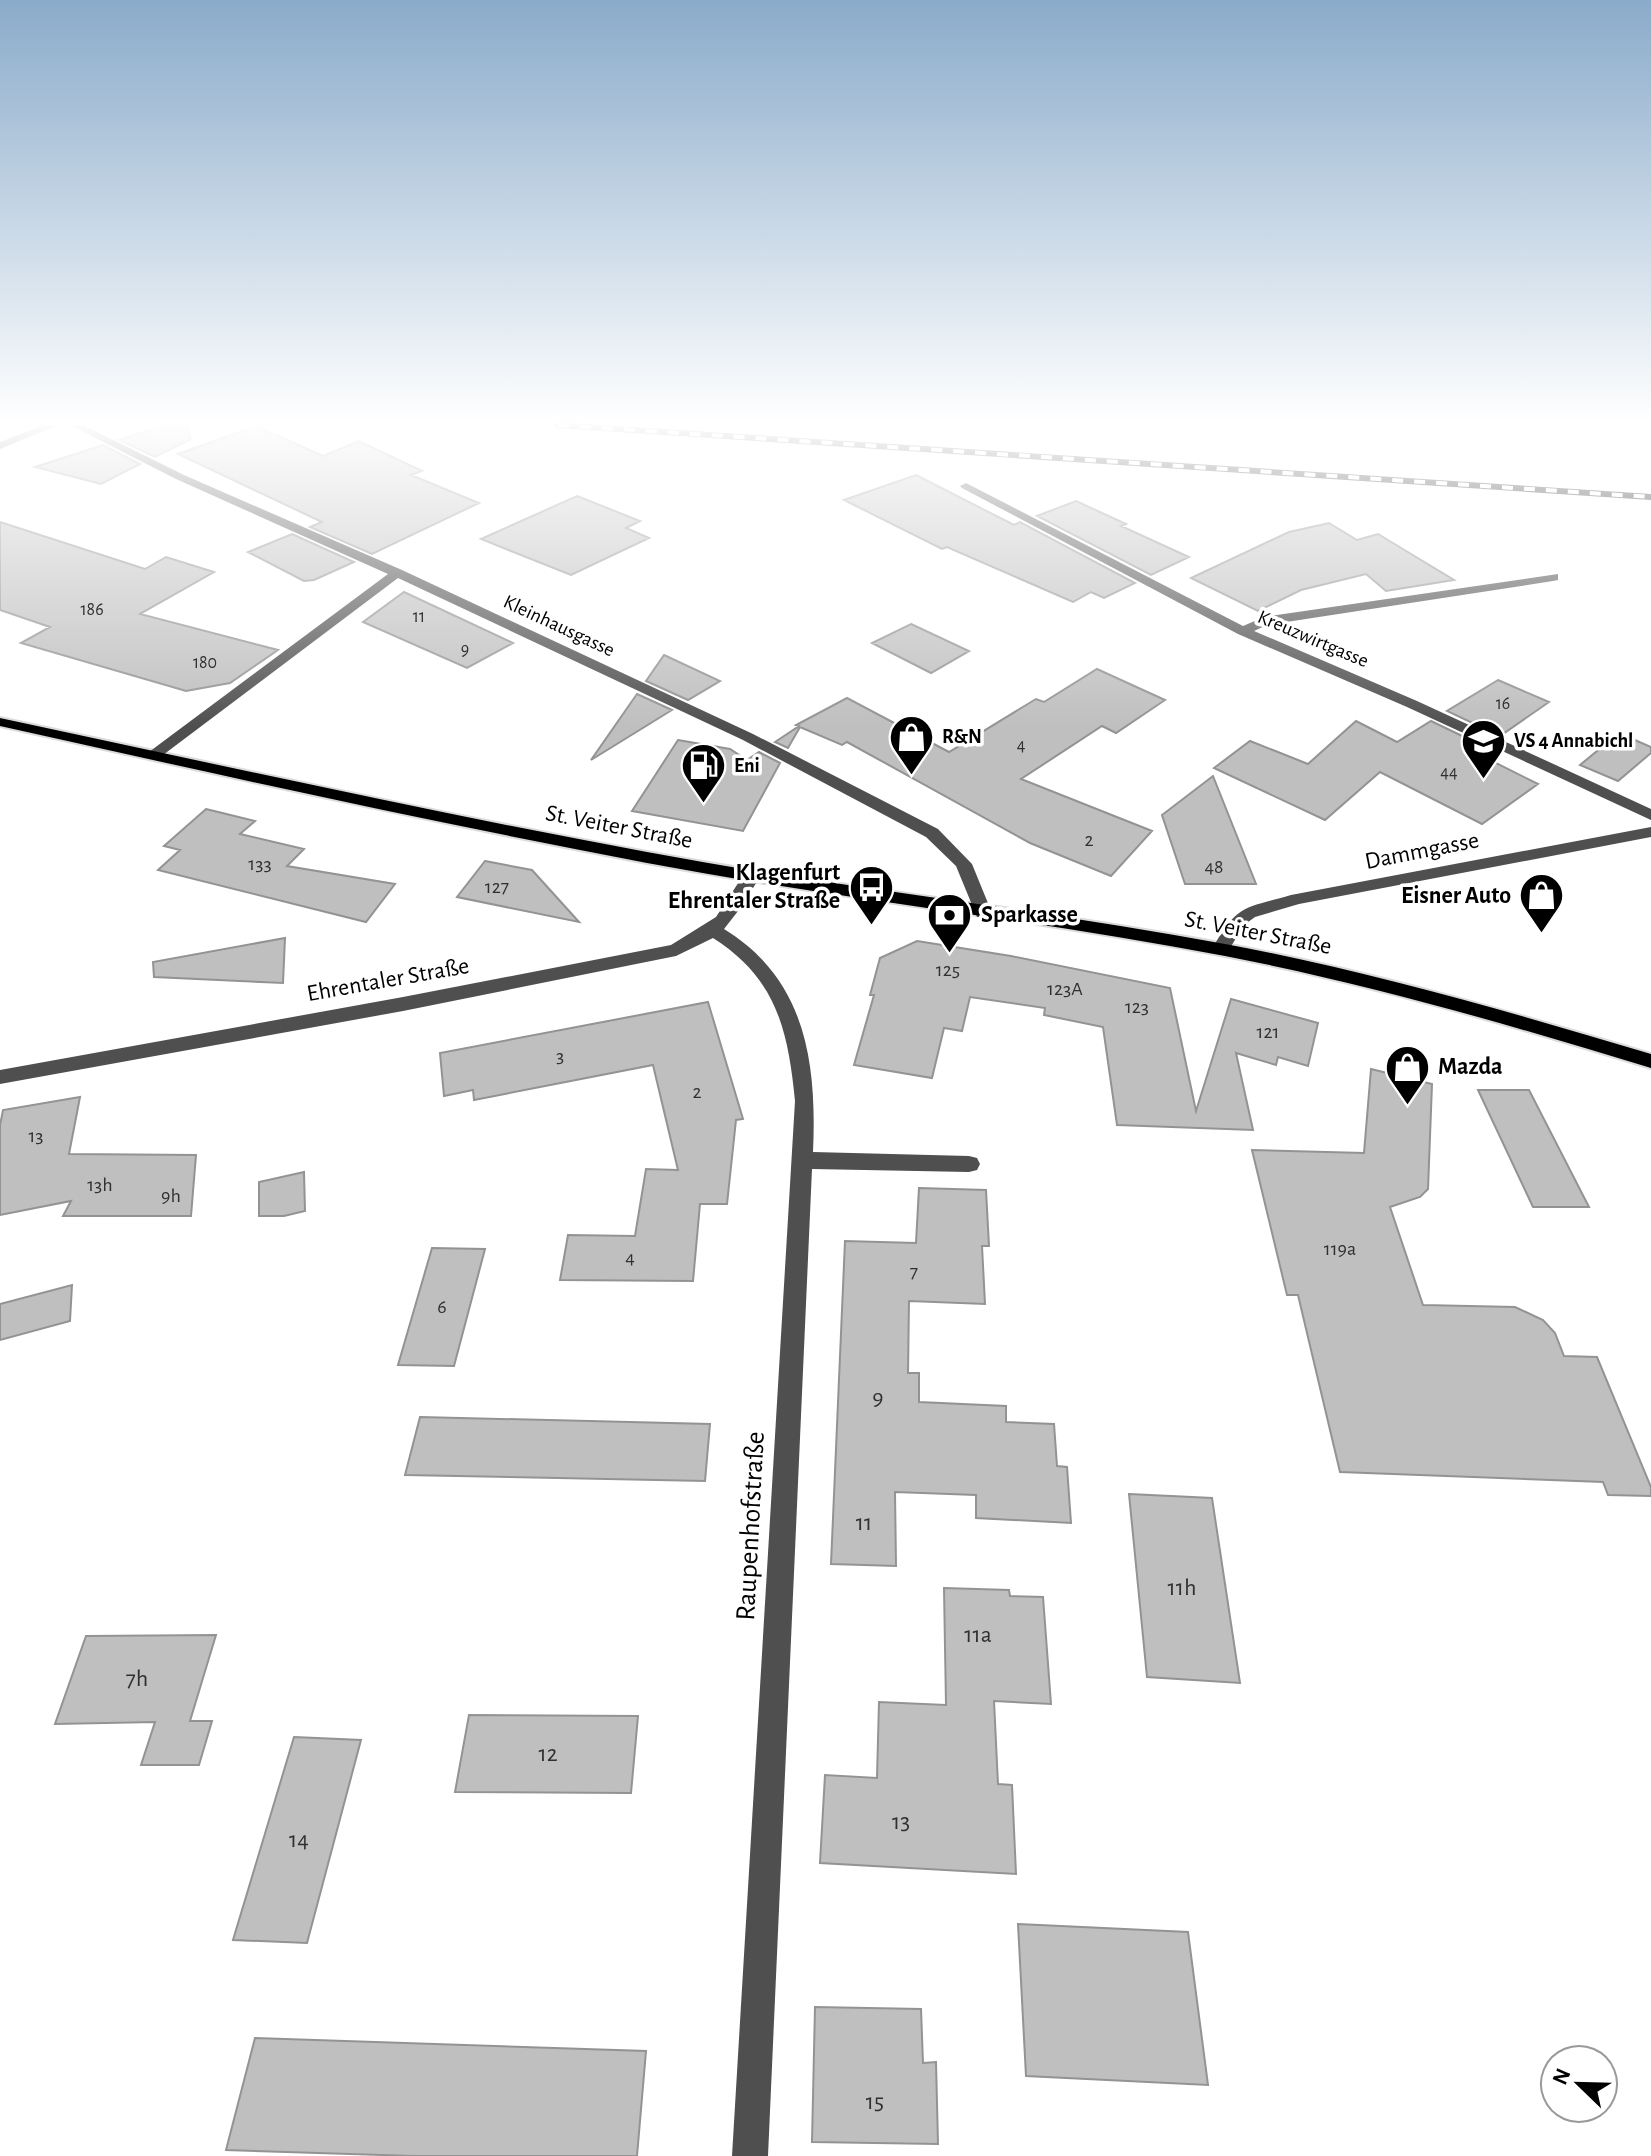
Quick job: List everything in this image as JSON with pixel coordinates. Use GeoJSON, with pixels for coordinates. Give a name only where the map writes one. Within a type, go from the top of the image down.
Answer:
{"type":"FeatureCollection","features":[{"type":"Feature","properties":{"kind":"main road","name":"St. Veiter Straße"},"geometry":{"type":"LineString","coordinates":[[0,722],[650,858],[1221,949],[1445,999],[1651,1061]]}},
{"type":"Feature","properties":{"kind":"street","name":"Kleinhausgasse"},"geometry":{"type":"LineString","coordinates":[[290,526],[748,737],[932,833],[964,864],[983,913]]}},
{"type":"Feature","properties":{"kind":"street","name":"Kreuzwirtgasse"},"geometry":{"type":"LineString","coordinates":[[1042,526],[1243,631],[1412,704],[1651,815]]}},
{"type":"Feature","properties":{"kind":"street"},"geometry":{"type":"LineString","coordinates":[[154,755],[397,573]]}},
{"type":"Feature","properties":{"kind":"street"},"geometry":{"type":"LineString","coordinates":[[1243,631],[1264,621],[1553,577]]}},
{"type":"Feature","properties":{"kind":"street","name":"Dammgasse"},"geometry":{"type":"LineString","coordinates":[[1221,949],[1237,921],[1249,913],[1297,899],[1651,832]]}},
{"type":"Feature","properties":{"kind":"street","name":"Ehrentaler Straße"},"geometry":{"type":"LineString","coordinates":[[0,1077],[637,960],[676,950],[715,931],[734,908],[752,875]]}},
{"type":"Feature","properties":{"kind":"street","name":"Raupenhofstraße"},"geometry":{"type":"LineString","coordinates":[[715,931],[761,966],[778,992],[802,1063],[805,1101],[750,2156]]}},
{"type":"Feature","properties":{"kind":"street"},"geometry":{"type":"LineString","coordinates":[[802,1160],[969,1164]]}},
{"type":"Feature","properties":{"kind":"building"},"geometry":{"type":"Polygon","coordinates":[[[0,526],[11,526],[145,569],[166,557],[214,572],[140,614],[278,650],[230,683],[186,691],[21,643],[50,627],[0,610],[0,526]]]}},
{"type":"Feature","properties":{"kind":"building"},"geometry":{"type":"Polygon","coordinates":[[[313,526],[432,526],[372,554],[310,527],[313,526]]]}},
{"type":"Feature","properties":{"kind":"building"},"geometry":{"type":"Polygon","coordinates":[[[511,526],[631,526],[626,528],[649,538],[571,575],[481,539],[511,526]]]}},
{"type":"Feature","properties":{"kind":"building"},"geometry":{"type":"Polygon","coordinates":[[[895,526],[1027,526],[1135,583],[1104,598],[1091,592],[1073,602],[947,547],[942,549],[895,526]]]}},
{"type":"Feature","properties":{"kind":"building"},"geometry":{"type":"Polygon","coordinates":[[[1056,526],[1122,526],[1189,557],[1151,575],[1056,526]]]}},
{"type":"Feature","properties":{"kind":"building"},"geometry":{"type":"Polygon","coordinates":[[[1333,526],[1357,540],[1378,534],[1454,580],[1386,591],[1366,574],[1301,590],[1258,611],[1191,578],[1289,532],[1333,526]]]}},
{"type":"Feature","properties":{"kind":"building"},"geometry":{"type":"Polygon","coordinates":[[[292,534],[354,562],[314,580],[304,581],[248,552],[292,534]]]}},
{"type":"Feature","properties":{"kind":"building"},"geometry":{"type":"Polygon","coordinates":[[[404,592],[513,643],[467,668],[363,622],[404,592]]]}},
{"type":"Feature","properties":{"kind":"building"},"geometry":{"type":"Polygon","coordinates":[[[911,624],[969,651],[931,673],[872,643],[911,624]]]}},
{"type":"Feature","properties":{"kind":"building"},"geometry":{"type":"Polygon","coordinates":[[[664,655],[720,681],[688,700],[646,681],[664,655]]]}},
{"type":"Feature","properties":{"kind":"building"},"geometry":{"type":"Polygon","coordinates":[[[1097,669],[1165,700],[1116,733],[1102,726],[1021,779],[1152,831],[1111,876],[1030,843],[847,742],[842,745],[800,727],[788,748],[775,742],[799,726],[796,725],[847,698],[949,752],[1036,699],[1044,702],[1097,669]]]}},
{"type":"Feature","properties":{"kind":"building"},"geometry":{"type":"Polygon","coordinates":[[[1498,680],[1549,702],[1500,736],[1447,711],[1498,680]]]}},
{"type":"Feature","properties":{"kind":"building"},"geometry":{"type":"Polygon","coordinates":[[[637,694],[672,710],[591,760],[637,694]]]}},
{"type":"Feature","properties":{"kind":"building"},"geometry":{"type":"Polygon","coordinates":[[[1356,721],[1397,742],[1431,721],[1485,747],[1476,753],[1538,784],[1482,824],[1380,772],[1325,820],[1214,768],[1250,741],[1308,764],[1356,721]]]}},
{"type":"Feature","properties":{"kind":"building"},"geometry":{"type":"Polygon","coordinates":[[[1619,733],[1651,747],[1651,753],[1618,781],[1580,765],[1619,733]]]}},
{"type":"Feature","properties":{"kind":"building"},"geometry":{"type":"Polygon","coordinates":[[[678,740],[730,749],[747,760],[759,752],[780,763],[743,831],[632,811],[678,740]]]}},
{"type":"Feature","properties":{"kind":"building"},"geometry":{"type":"Polygon","coordinates":[[[1213,776],[1256,884],[1185,884],[1162,815],[1213,776]]]}},
{"type":"Feature","properties":{"kind":"building"},"geometry":{"type":"Polygon","coordinates":[[[206,809],[255,821],[240,834],[304,849],[287,866],[395,884],[366,922],[158,870],[180,850],[164,846],[206,809]]]}},
{"type":"Feature","properties":{"kind":"building"},"geometry":{"type":"Polygon","coordinates":[[[485,861],[532,870],[579,922],[457,897],[485,861]]]}},
{"type":"Feature","properties":{"kind":"building"},"geometry":{"type":"Polygon","coordinates":[[[285,938],[283,983],[154,977],[153,962],[285,938]]]}},
{"type":"Feature","properties":{"kind":"building"},"geometry":{"type":"Polygon","coordinates":[[[917,941],[1011,956],[1170,988],[1196,1111],[1231,999],[1318,1023],[1308,1066],[1278,1057],[1276,1065],[1236,1053],[1253,1130],[1117,1125],[1103,1027],[1044,1015],[1045,1008],[970,997],[962,1031],[944,1028],[932,1078],[854,1065],[874,995],[870,995],[880,958],[917,941]]]}},
{"type":"Feature","properties":{"kind":"building"},"geometry":{"type":"Polygon","coordinates":[[[708,1002],[743,1119],[736,1120],[727,1204],[700,1204],[693,1281],[560,1280],[568,1235],[635,1236],[646,1169],[678,1170],[653,1065],[474,1100],[473,1090],[444,1096],[440,1053],[708,1002]]]}},
{"type":"Feature","properties":{"kind":"building"},"geometry":{"type":"Polygon","coordinates":[[[1371,1069],[1432,1084],[1428,1189],[1420,1197],[1390,1207],[1423,1305],[1515,1307],[1543,1320],[1555,1333],[1564,1356],[1597,1357],[1651,1487],[1651,1496],[1608,1495],[1603,1482],[1340,1472],[1298,1295],[1287,1295],[1252,1150],[1364,1153],[1371,1069]]]}},
{"type":"Feature","properties":{"kind":"building"},"geometry":{"type":"Polygon","coordinates":[[[1478,1090],[1529,1090],[1589,1207],[1533,1207],[1478,1090]]]}},
{"type":"Feature","properties":{"kind":"building"},"geometry":{"type":"Polygon","coordinates":[[[80,1097],[69,1154],[196,1155],[191,1216],[63,1216],[71,1201],[0,1215],[0,1125],[3,1110],[80,1097]]]}},
{"type":"Feature","properties":{"kind":"building"},"geometry":{"type":"Polygon","coordinates":[[[304,1172],[305,1211],[284,1216],[259,1216],[259,1182],[304,1172]]]}},
{"type":"Feature","properties":{"kind":"building"},"geometry":{"type":"Polygon","coordinates":[[[919,1188],[986,1190],[989,1246],[982,1246],[985,1304],[909,1301],[908,1373],[919,1373],[919,1402],[1006,1406],[1006,1422],[1054,1424],[1057,1466],[1067,1467],[1071,1523],[976,1518],[976,1495],[895,1492],[896,1566],[831,1564],[845,1241],[916,1243],[919,1188]]]}},
{"type":"Feature","properties":{"kind":"building"},"geometry":{"type":"Polygon","coordinates":[[[432,1248],[485,1249],[454,1366],[398,1365],[432,1248]]]}},
{"type":"Feature","properties":{"kind":"building"},"geometry":{"type":"Polygon","coordinates":[[[72,1285],[70,1321],[0,1340],[0,1304],[72,1285]]]}},
{"type":"Feature","properties":{"kind":"building"},"geometry":{"type":"Polygon","coordinates":[[[420,1417],[710,1424],[705,1481],[405,1475],[420,1417]]]}},
{"type":"Feature","properties":{"kind":"building"},"geometry":{"type":"Polygon","coordinates":[[[1129,1494],[1212,1498],[1240,1683],[1147,1677],[1129,1494]]]}},
{"type":"Feature","properties":{"kind":"building"},"geometry":{"type":"Polygon","coordinates":[[[944,1588],[1009,1590],[1010,1596],[1043,1597],[1051,1704],[994,1701],[998,1784],[1012,1785],[1016,1874],[820,1863],[825,1775],[877,1778],[879,1702],[946,1705],[944,1588]]]}},
{"type":"Feature","properties":{"kind":"building"},"geometry":{"type":"Polygon","coordinates":[[[216,1635],[190,1721],[212,1721],[199,1765],[141,1765],[155,1722],[55,1724],[86,1636],[216,1635]]]}},
{"type":"Feature","properties":{"kind":"building"},"geometry":{"type":"Polygon","coordinates":[[[469,1715],[638,1716],[631,1793],[455,1792],[469,1715]]]}},
{"type":"Feature","properties":{"kind":"building"},"geometry":{"type":"Polygon","coordinates":[[[294,1737],[361,1740],[307,1943],[233,1940],[294,1737]]]}},
{"type":"Feature","properties":{"kind":"building"},"geometry":{"type":"Polygon","coordinates":[[[1018,1924],[1188,1932],[1208,2085],[1026,2076],[1018,1924]]]}},
{"type":"Feature","properties":{"kind":"building"},"geometry":{"type":"Polygon","coordinates":[[[815,2007],[921,2009],[923,2063],[936,2062],[938,2144],[812,2142],[815,2007]]]}},
{"type":"Feature","properties":{"kind":"building"},"geometry":{"type":"Polygon","coordinates":[[[255,2038],[646,2051],[637,2156],[413,2156],[226,2150],[255,2038]]]}},
{"type":"Feature","properties":{"kind":"place","name":"R&N"},"geometry":{"type":"Point","coordinates":[911,776]}},
{"type":"Feature","properties":{"kind":"place","name":"VS 4 Annabichl"},"geometry":{"type":"Point","coordinates":[1483,780]}},
{"type":"Feature","properties":{"kind":"place","name":"Eni"},"geometry":{"type":"Point","coordinates":[703,805]}},
{"type":"Feature","properties":{"kind":"place","name":"Klagenfurt Ehrentaler Straße"},"geometry":{"type":"Point","coordinates":[871,926]}},
{"type":"Feature","properties":{"kind":"place","name":"Eisner Auto"},"geometry":{"type":"Point","coordinates":[1542,935]}},
{"type":"Feature","properties":{"kind":"place","name":"Sparkasse"},"geometry":{"type":"Point","coordinates":[950,954]}},
{"type":"Feature","properties":{"kind":"place","name":"Mazda"},"geometry":{"type":"Point","coordinates":[1407,1106]}}]}
